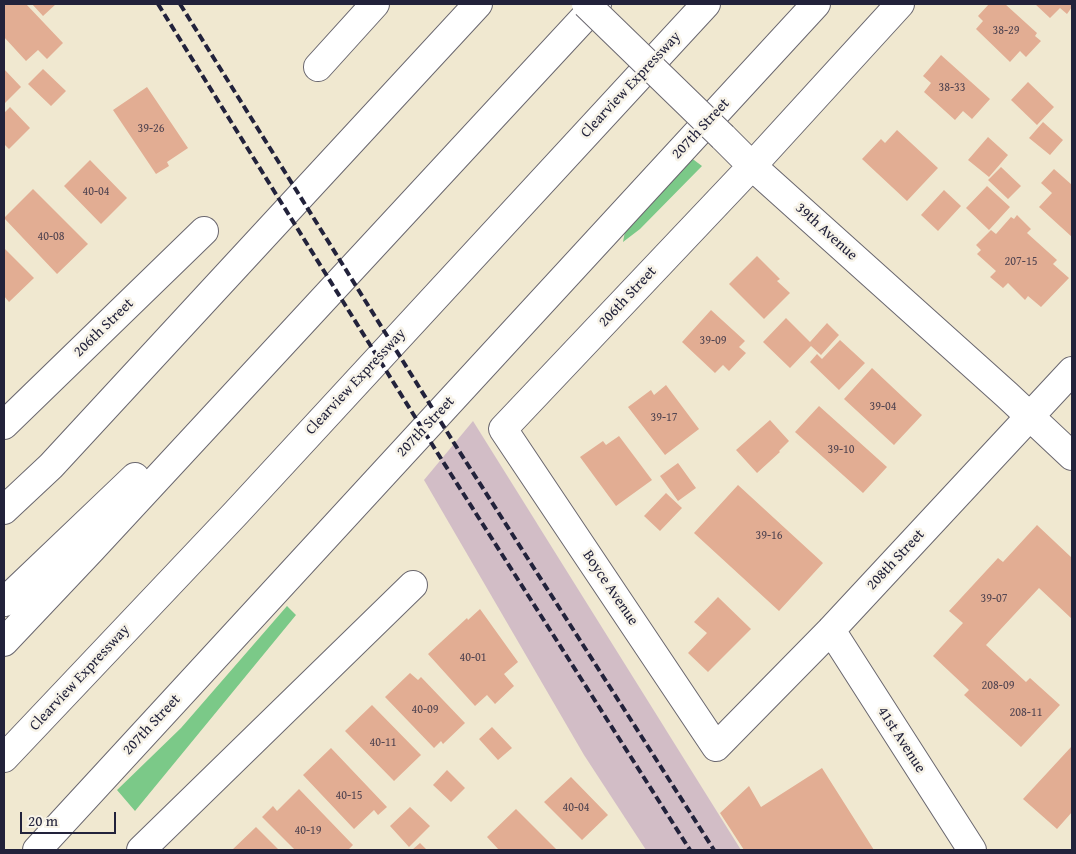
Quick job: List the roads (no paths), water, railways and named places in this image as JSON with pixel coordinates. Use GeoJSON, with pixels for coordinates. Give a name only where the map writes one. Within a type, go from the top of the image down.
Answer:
{"type":"FeatureCollection","features":[{"type":"Feature","properties":{"kind":"main road"},"geometry":{"type":"LineString","coordinates":[[318,67],[375,4]]}},
{"type":"Feature","properties":{"kind":"main road"},"geometry":{"type":"LineString","coordinates":[[4,510],[51,466],[478,4]]}},
{"type":"Feature","properties":{"kind":"main road","name":"39th Avenue"},"geometry":{"type":"LineString","coordinates":[[586,4],[752,166],[1072,456]]}},
{"type":"Feature","properties":{"kind":"main road"},"geometry":{"type":"LineString","coordinates":[[4,642],[597,4]]}},
{"type":"Feature","properties":{"kind":"main road","name":"Clearview Expressway"},"geometry":{"type":"LineString","coordinates":[[4,758],[236,513],[706,4]]}},
{"type":"Feature","properties":{"kind":"main road","name":"207th Street"},"geometry":{"type":"LineString","coordinates":[[37,850],[816,4]]}},
{"type":"Feature","properties":{"kind":"main road","name":"206th Street"},"geometry":{"type":"LineString","coordinates":[[503,429],[752,166],[900,4]]}},
{"type":"Feature","properties":{"kind":"main road","name":"206th Street"},"geometry":{"type":"LineString","coordinates":[[4,425],[204,231]]}},
{"type":"Feature","properties":{"kind":"main road"},"geometry":{"type":"LineString","coordinates":[[4,602],[317,306]]}},
{"type":"Feature","properties":{"kind":"main road","name":"208th Street"},"geometry":{"type":"LineString","coordinates":[[716,747],[831,630],[1072,372]]}},
{"type":"Feature","properties":{"kind":"main road","name":"Boyce Avenue"},"geometry":{"type":"LineString","coordinates":[[503,429],[716,747]]}},
{"type":"Feature","properties":{"kind":"main road"},"geometry":{"type":"LineString","coordinates":[[4,778],[236,513]]}},
{"type":"Feature","properties":{"kind":"main road"},"geometry":{"type":"LineString","coordinates":[[141,850],[413,585]]}},
{"type":"Feature","properties":{"kind":"main road","name":"41st Avenue"},"geometry":{"type":"LineString","coordinates":[[831,630],[972,850]]}},
{"type":"Feature","properties":{"kind":"railway"},"geometry":{"type":"LineString","coordinates":[[158,4],[440,457],[690,850]]}},
{"type":"Feature","properties":{"kind":"railway"},"geometry":{"type":"LineString","coordinates":[[180,4],[454,443],[714,850]]}}]}
